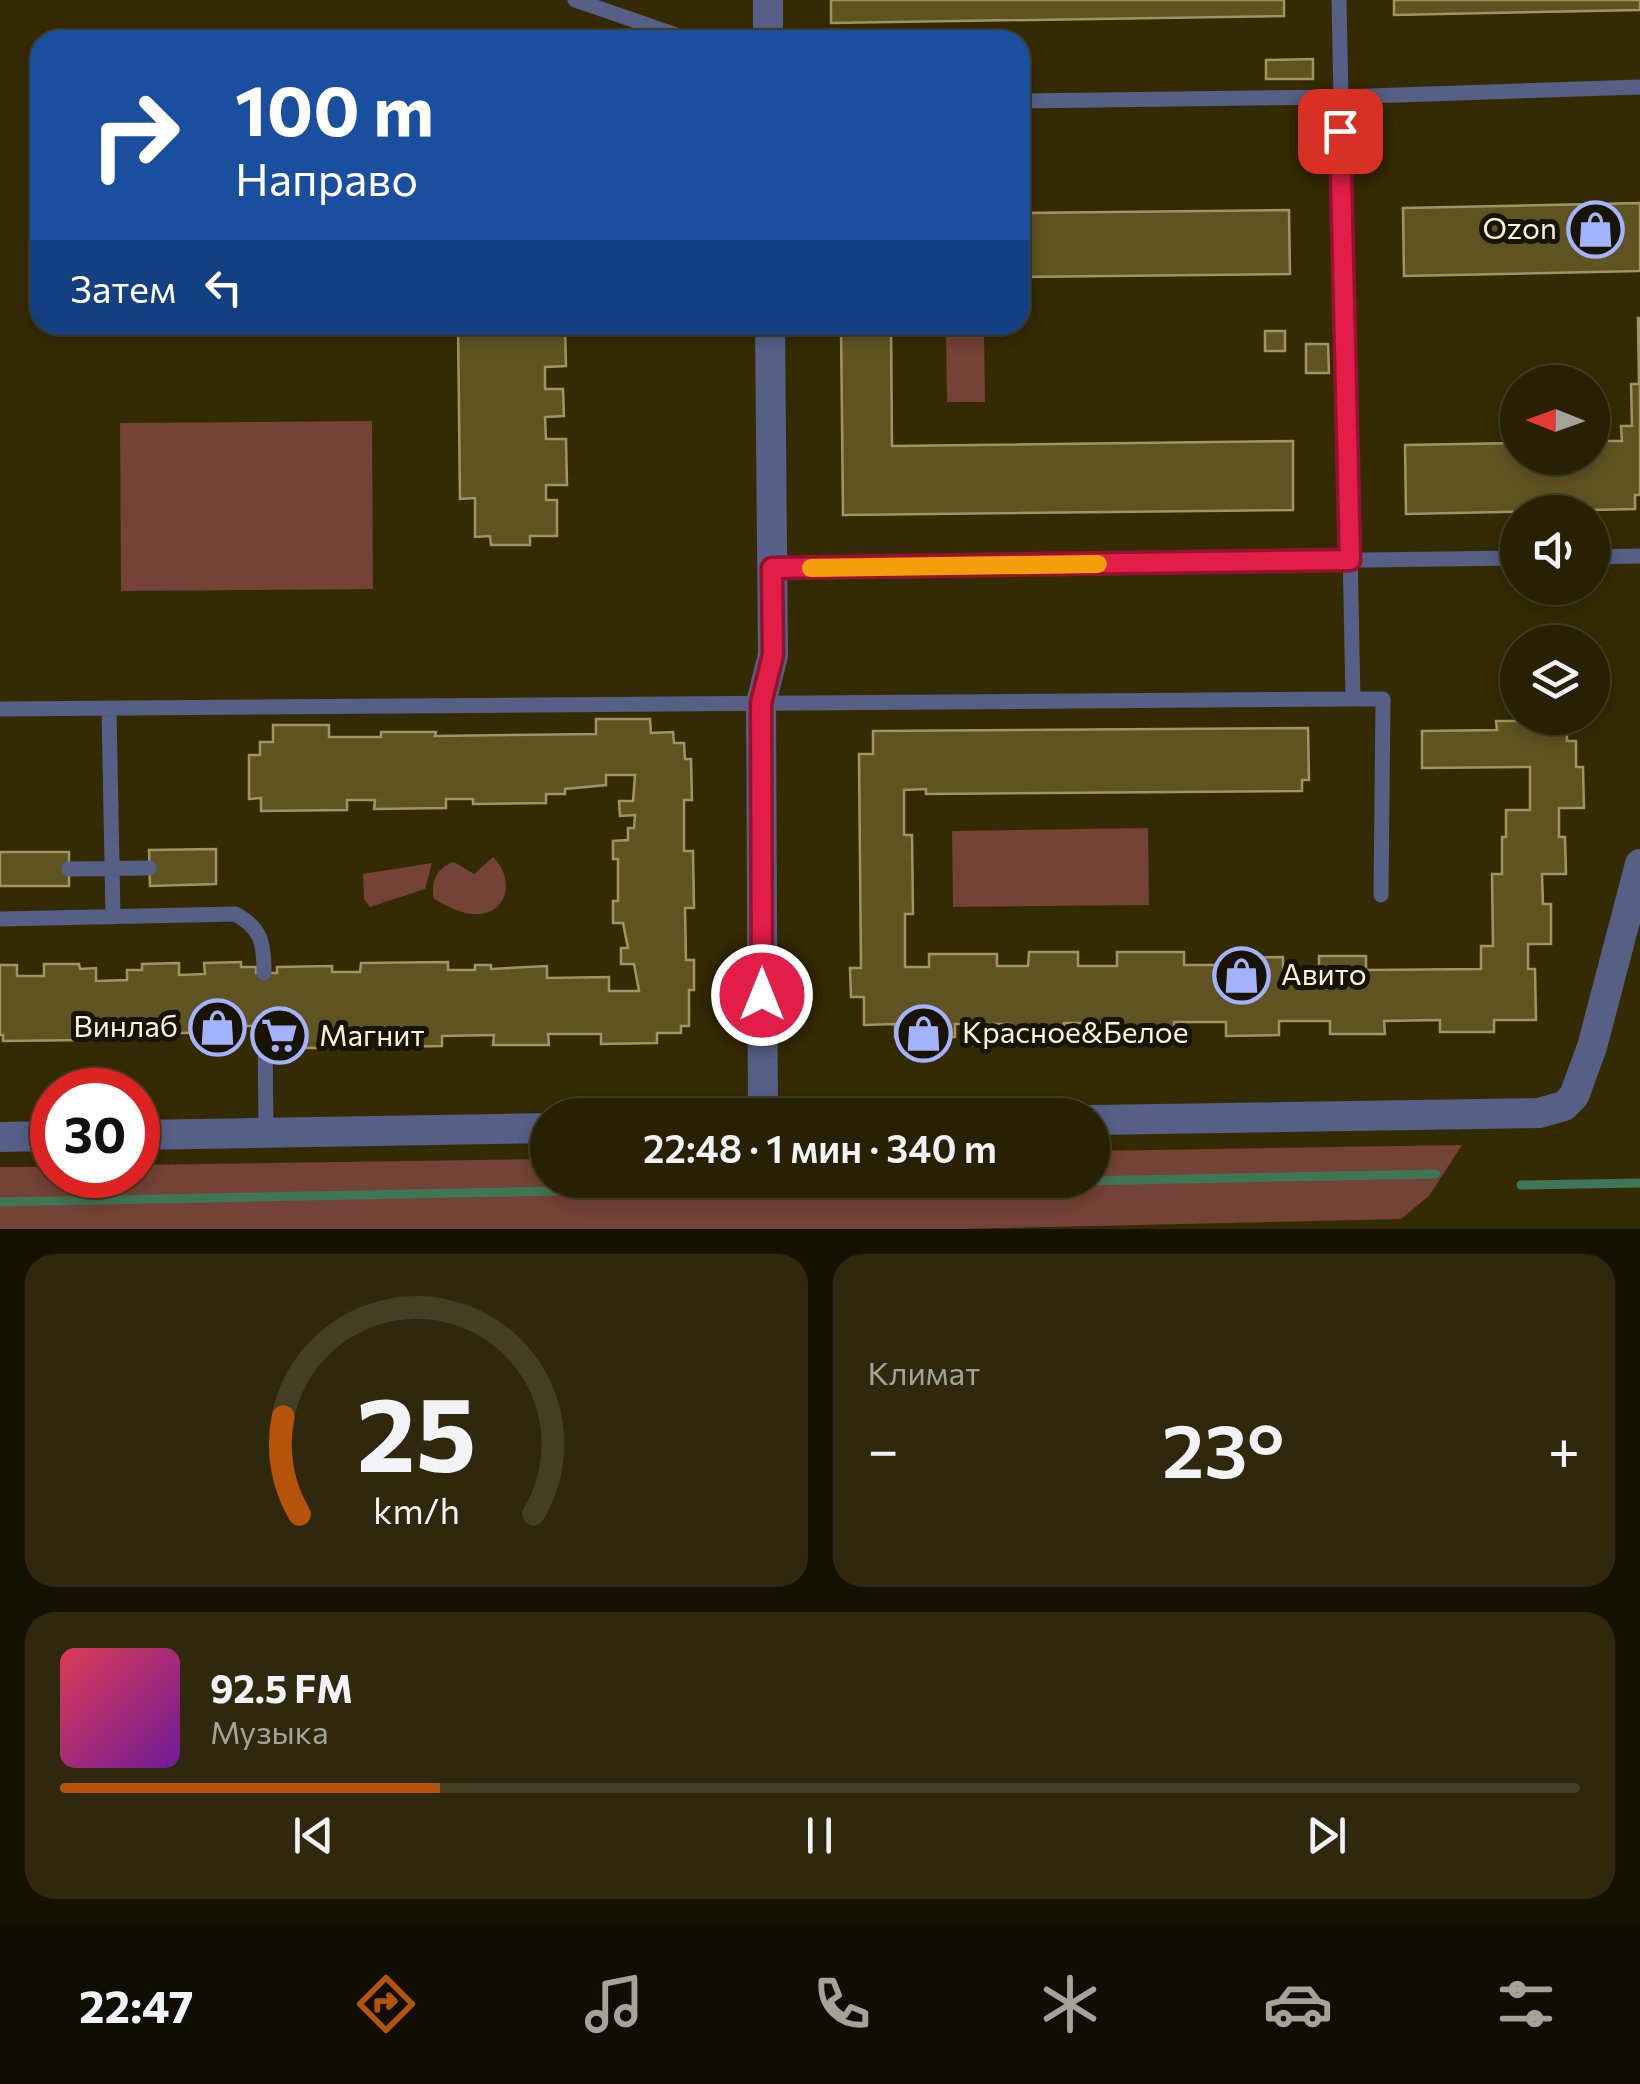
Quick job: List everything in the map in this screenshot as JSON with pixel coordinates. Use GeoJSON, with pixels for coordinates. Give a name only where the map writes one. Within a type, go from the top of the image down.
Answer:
{"type":"FeatureCollection","features":[{"type":"Feature","properties":{"kind":"street"},"geometry":{"type":"LineString","coordinates":[[768,0],[768,30]]}},
{"type":"Feature","properties":{"kind":"street"},"geometry":{"type":"LineString","coordinates":[[762,1098],[761,703],[773,655],[770,335]]}},
{"type":"Feature","properties":{"kind":"street"},"geometry":{"type":"LineString","coordinates":[[1110,1120],[1538,1114],[1564,1106],[1574,1096],[1592,1047],[1640,864]]}},
{"type":"Feature","properties":{"kind":"street"},"geometry":{"type":"LineString","coordinates":[[160,1134],[530,1128]]}},
{"type":"Feature","properties":{"kind":"street"},"geometry":{"type":"LineString","coordinates":[[0,1137],[30,1136]]}},
{"type":"Feature","properties":{"kind":"lane"},"geometry":{"type":"LineString","coordinates":[[575,0],[662,30]]}},
{"type":"Feature","properties":{"kind":"lane"},"geometry":{"type":"LineString","coordinates":[[1339,0],[1353,699]]}},
{"type":"Feature","properties":{"kind":"lane"},"geometry":{"type":"LineString","coordinates":[[1030,101],[1339,97],[1640,87]]}},
{"type":"Feature","properties":{"kind":"lane"},"geometry":{"type":"LineString","coordinates":[[1610,557],[1640,556]]}},
{"type":"Feature","properties":{"kind":"lane"},"geometry":{"type":"LineString","coordinates":[[772,568],[1500,558]]}},
{"type":"Feature","properties":{"kind":"lane"},"geometry":{"type":"LineString","coordinates":[[0,709],[1384,699],[1381,895]]}},
{"type":"Feature","properties":{"kind":"lane"},"geometry":{"type":"LineString","coordinates":[[110,708],[113,917]]}},
{"type":"Feature","properties":{"kind":"lane"},"geometry":{"type":"LineString","coordinates":[[69,869],[149,868]]}},
{"type":"Feature","properties":{"kind":"lane"},"geometry":{"type":"LineString","coordinates":[[0,920],[234,914],[260,932],[264,973]]}},
{"type":"Feature","properties":{"kind":"lane"},"geometry":{"type":"LineString","coordinates":[[265,1026],[266,1132]]}},
{"type":"Feature","properties":{"kind":"shaded area"},"geometry":{"type":"Polygon","coordinates":[[[946,335],[984,335],[985,402],[947,402],[946,335]]]}},
{"type":"Feature","properties":{"kind":"shaded area"},"geometry":{"type":"Polygon","coordinates":[[[372,421],[373,589],[121,591],[120,423],[372,421]]]}},
{"type":"Feature","properties":{"kind":"shaded area"},"geometry":{"type":"Polygon","coordinates":[[[1148,828],[1149,905],[953,907],[952,831],[1148,828]]]}},
{"type":"Feature","properties":{"kind":"shaded area"},"geometry":{"type":"Polygon","coordinates":[[[493,857],[503,873],[506,890],[491,911],[474,914],[434,899],[434,881],[443,867],[454,862],[474,874],[493,857]]]}},
{"type":"Feature","properties":{"kind":"shaded area"},"geometry":{"type":"Polygon","coordinates":[[[432,863],[425,889],[370,907],[364,899],[363,874],[432,863]]]}},
{"type":"Feature","properties":{"kind":"shaded area"},"geometry":{"type":"Polygon","coordinates":[[[1462,1145],[1429,1196],[1401,1219],[959,1229],[0,1229],[0,1167],[30,1167],[30,1198],[160,1198],[160,1165],[530,1159],[530,1198],[1110,1198],[1110,1151],[1462,1145]]]}},
{"type":"Feature","properties":{"kind":"building"},"geometry":{"type":"Polygon","coordinates":[[[831,0],[1284,0],[1284,16],[831,23],[831,0]]]}},
{"type":"Feature","properties":{"kind":"building"},"geometry":{"type":"Polygon","coordinates":[[[1394,0],[1640,0],[1640,10],[1394,15],[1394,0]]]}},
{"type":"Feature","properties":{"kind":"building"},"geometry":{"type":"Polygon","coordinates":[[[1313,59],[1313,79],[1266,79],[1266,60],[1313,59]]]}},
{"type":"Feature","properties":{"kind":"building"},"geometry":{"type":"Polygon","coordinates":[[[1640,203],[1640,271],[1404,276],[1403,208],[1640,203]]]}},
{"type":"Feature","properties":{"kind":"building"},"geometry":{"type":"Polygon","coordinates":[[[1289,210],[1290,274],[1030,277],[1030,213],[1289,210]]]}},
{"type":"Feature","properties":{"kind":"building"},"geometry":{"type":"Polygon","coordinates":[[[1640,318],[1640,495],[1635,495],[1635,509],[1610,510],[1610,495],[1500,495],[1500,512],[1406,514],[1405,445],[1500,443],[1500,475],[1610,475],[1610,441],[1622,441],[1621,426],[1632,426],[1631,384],[1639,384],[1640,318]]]}},
{"type":"Feature","properties":{"kind":"building"},"geometry":{"type":"Polygon","coordinates":[[[1265,331],[1285,331],[1285,351],[1265,351],[1265,331]]]}},
{"type":"Feature","properties":{"kind":"building"},"geometry":{"type":"Polygon","coordinates":[[[458,335],[565,335],[566,366],[545,367],[545,389],[563,389],[564,416],[545,417],[546,439],[566,439],[567,485],[546,485],[546,500],[557,500],[557,536],[530,536],[530,545],[491,545],[490,536],[475,537],[475,498],[460,499],[458,335]]]}},
{"type":"Feature","properties":{"kind":"building"},"geometry":{"type":"Polygon","coordinates":[[[841,335],[891,335],[892,446],[1293,441],[1293,510],[843,515],[841,335]]]}},
{"type":"Feature","properties":{"kind":"building"},"geometry":{"type":"Polygon","coordinates":[[[1306,344],[1328,344],[1329,373],[1306,373],[1306,344]]]}},
{"type":"Feature","properties":{"kind":"building"},"geometry":{"type":"Polygon","coordinates":[[[596,719],[650,719],[651,733],[673,732],[674,743],[684,743],[685,759],[691,759],[692,800],[684,800],[684,851],[693,851],[694,908],[685,908],[686,960],[694,960],[694,990],[689,990],[689,1026],[681,1026],[681,1033],[657,1033],[657,1043],[601,1044],[601,1034],[548,1034],[549,1045],[493,1045],[494,1035],[442,1036],[442,1046],[386,1047],[386,1036],[334,1037],[334,1048],[278,1048],[278,1026],[236,1026],[236,1032],[124,1034],[124,1027],[97,1027],[97,1034],[86,1034],[86,1040],[3,1041],[0,965],[17,965],[17,976],[44,976],[44,964],[79,964],[80,969],[96,968],[96,981],[127,980],[127,970],[142,970],[142,964],[179,963],[179,975],[205,974],[204,963],[241,962],[241,967],[256,967],[256,973],[277,973],[277,967],[332,966],[332,972],[360,972],[361,963],[448,962],[448,970],[475,970],[475,965],[491,965],[491,969],[547,966],[547,978],[609,977],[609,991],[639,991],[634,964],[621,964],[621,948],[628,948],[623,923],[613,923],[613,901],[618,901],[618,859],[613,859],[613,841],[628,840],[628,828],[634,828],[635,815],[620,816],[619,801],[633,801],[635,775],[606,775],[606,785],[546,794],[546,803],[473,804],[473,799],[446,799],[446,808],[374,809],[375,800],[347,800],[347,810],[261,811],[261,798],[249,799],[249,755],[260,755],[260,742],[273,742],[273,725],[329,725],[329,737],[381,737],[381,732],[436,732],[435,736],[596,734],[596,719]]]}},
{"type":"Feature","properties":{"kind":"building"},"geometry":{"type":"Polygon","coordinates":[[[1496,721],[1500,721],[1500,735],[1567,735],[1567,741],[1576,741],[1576,767],[1583,767],[1584,808],[1559,808],[1559,837],[1565,837],[1566,874],[1542,874],[1543,904],[1551,904],[1551,944],[1528,944],[1528,969],[1535,969],[1536,1020],[1494,1020],[1494,1032],[1440,1032],[1440,1020],[1384,1021],[1385,1034],[1330,1034],[1330,1021],[1279,1021],[1279,1035],[1226,1036],[1226,1022],[1174,1022],[1174,1036],[1117,1037],[1117,1023],[1064,1023],[1064,1039],[1009,1039],[1010,1024],[955,1024],[955,1037],[895,1037],[895,1024],[864,1025],[864,997],[851,997],[850,968],[861,968],[859,754],[873,754],[873,731],[1308,728],[1309,780],[1302,780],[1302,791],[926,794],[926,789],[904,790],[904,835],[912,835],[913,914],[905,914],[905,967],[929,967],[929,954],[997,954],[997,966],[1028,966],[1029,952],[1078,952],[1078,966],[1117,966],[1117,952],[1184,952],[1184,965],[1222,965],[1222,958],[1283,957],[1283,971],[1319,971],[1319,956],[1366,956],[1366,970],[1481,969],[1481,946],[1493,946],[1492,874],[1502,874],[1506,810],[1530,810],[1530,767],[1422,768],[1422,731],[1497,730],[1496,721]]]}},
{"type":"Feature","properties":{"kind":"building"},"geometry":{"type":"Polygon","coordinates":[[[216,849],[216,884],[150,886],[149,850],[216,849]]]}},
{"type":"Feature","properties":{"kind":"building"},"geometry":{"type":"Polygon","coordinates":[[[0,852],[69,852],[69,886],[0,886],[0,852]]]}},
{"type":"Feature","properties":{"kind":"waterway"},"geometry":{"type":"LineString","coordinates":[[0,1202],[1436,1174]]}},
{"type":"Feature","properties":{"kind":"waterway"},"geometry":{"type":"LineString","coordinates":[[1521,1185],[1640,1183]]}},
{"type":"Feature","properties":{"kind":"slow traffic"},"geometry":{"type":"LineString","coordinates":[[811,568],[1098,564]]}},
{"type":"Feature","properties":{"kind":"place","name":"Ozon"},"geometry":{"type":"Point","coordinates":[1596,229]}},
{"type":"Feature","properties":{"kind":"place","name":"Авито"},"geometry":{"type":"Point","coordinates":[1242,975]}},
{"type":"Feature","properties":{"kind":"place","name":"Винлаб"},"geometry":{"type":"Point","coordinates":[217,1027]}},
{"type":"Feature","properties":{"kind":"place","name":"Красное&Белое"},"geometry":{"type":"Point","coordinates":[923,1033]}},
{"type":"Feature","properties":{"kind":"place","name":"Магнит"},"geometry":{"type":"Point","coordinates":[280,1036]}},
{"type":"Feature","properties":{"kind":"route"},"geometry":{"type":"LineString","coordinates":[[762,995],[761,703],[773,655],[772,568],[1350,560],[1340,131]]}}]}
